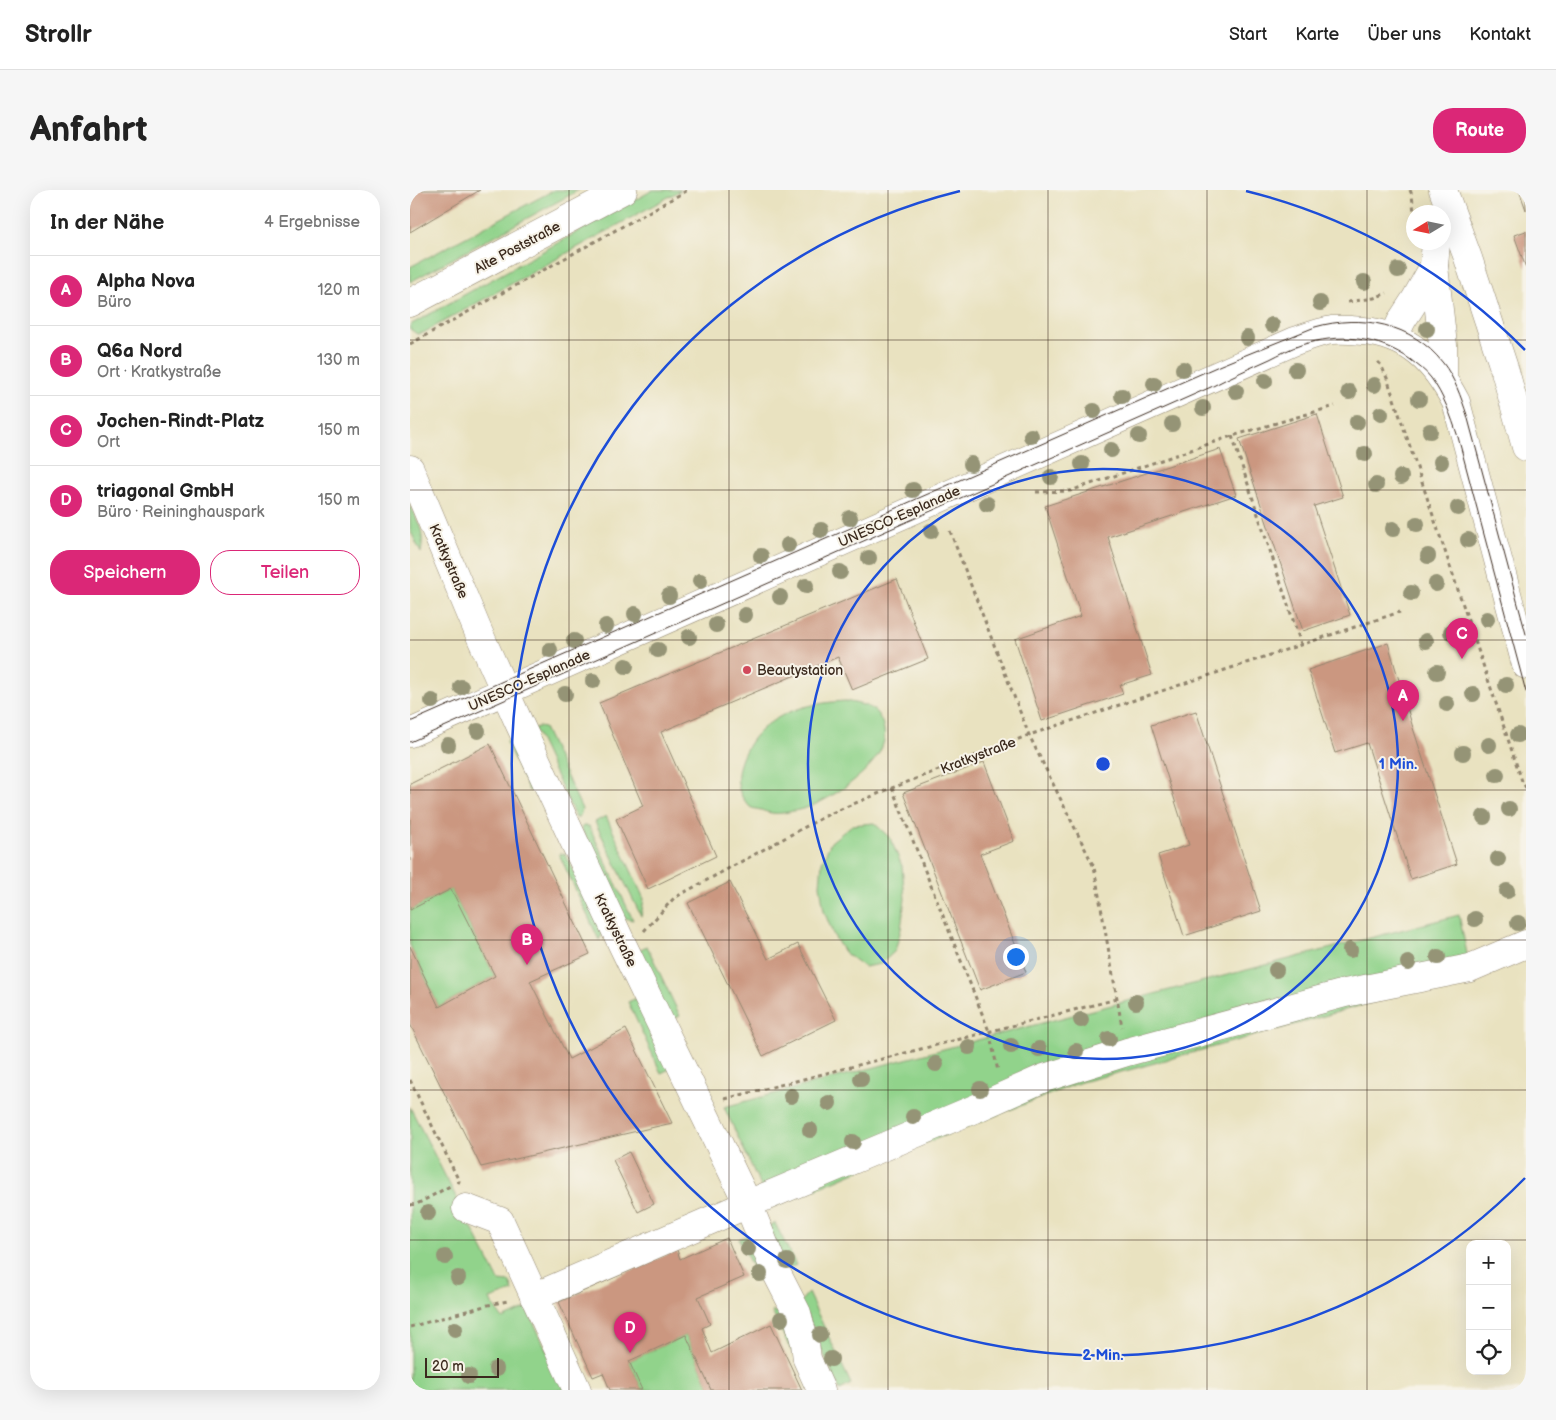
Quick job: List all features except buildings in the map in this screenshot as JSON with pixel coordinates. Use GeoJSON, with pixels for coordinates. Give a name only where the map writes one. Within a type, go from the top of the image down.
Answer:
{"type":"FeatureCollection","features":[{"type":"Feature","properties":{"kind":"street","name":"Alte Poststraße"},"geometry":{"type":"LineString","coordinates":[[410,303],[623,190]]}},
{"type":"Feature","properties":{"kind":"street"},"geometry":{"type":"LineString","coordinates":[[1441,190],[1441,205]]}},
{"type":"Feature","properties":{"kind":"street"},"geometry":{"type":"LineString","coordinates":[[1441,190],[1468,258],[1505,371],[1526,447]]}},
{"type":"Feature","properties":{"kind":"street"},"geometry":{"type":"LineString","coordinates":[[1394,337],[1415,300],[1435,254]]}},
{"type":"Feature","properties":{"kind":"street"},"geometry":{"type":"LineString","coordinates":[[1435,254],[1443,345],[1443,379]]}},
{"type":"Feature","properties":{"kind":"street","name":"UNESCO-Esplanade"},"geometry":{"type":"LineString","coordinates":[[410,733],[1295,341],[1332,330],[1350,329],[1394,337],[1418,351],[1443,379],[1456,402],[1526,666]]}},
{"type":"Feature","properties":{"kind":"street","name":"Kratkystraße"},"geometry":{"type":"LineString","coordinates":[[410,470],[505,690],[622,944],[748,1204],[774,1268],[797,1313],[807,1359],[821,1390]]}},
{"type":"Feature","properties":{"kind":"street"},"geometry":{"type":"LineString","coordinates":[[534,1297],[1044,1078],[1127,1052],[1345,993],[1470,968],[1526,944]]}},
{"type":"Feature","properties":{"kind":"street"},"geometry":{"type":"LineString","coordinates":[[466,1208],[500,1222],[577,1390]]}},
{"type":"Feature","properties":{"kind":"path"},"geometry":{"type":"LineString","coordinates":[[410,344],[688,190]]}},
{"type":"Feature","properties":{"kind":"path"},"geometry":{"type":"LineString","coordinates":[[1410,190],[1413,205]]}},
{"type":"Feature","properties":{"kind":"path"},"geometry":{"type":"LineString","coordinates":[[1375,359],[1382,365],[1387,378],[1526,788]]}},
{"type":"Feature","properties":{"kind":"path"},"geometry":{"type":"LineString","coordinates":[[1036,492],[1070,491],[1232,436],[1335,406]]}},
{"type":"Feature","properties":{"kind":"path"},"geometry":{"type":"LineString","coordinates":[[1232,436],[1301,644]]}},
{"type":"Feature","properties":{"kind":"path"},"geometry":{"type":"LineString","coordinates":[[950,530],[1029,735],[1094,867],[1127,1052]]}},
{"type":"Feature","properties":{"kind":"path","name":"Kratkystraße"},"geometry":{"type":"LineString","coordinates":[[642,934],[674,898],[829,814],[1029,735],[1400,612]]}},
{"type":"Feature","properties":{"kind":"path"},"geometry":{"type":"LineString","coordinates":[[892,788],[989,1031],[1005,1096]]}},
{"type":"Feature","properties":{"kind":"path"},"geometry":{"type":"LineString","coordinates":[[700,1105],[1117,999]]}},
{"type":"Feature","properties":{"kind":"path"},"geometry":{"type":"LineString","coordinates":[[410,1080],[458,1181],[457,1191],[466,1208]]}},
{"type":"Feature","properties":{"kind":"path"},"geometry":{"type":"LineString","coordinates":[[410,1205],[417,1204],[458,1181]]}},
{"type":"Feature","properties":{"kind":"path"},"geometry":{"type":"LineString","coordinates":[[410,1327],[488,1304],[534,1297]]}},
{"type":"Feature","properties":{"kind":"green space"},"geometry":{"type":"Polygon","coordinates":[[[554,190],[579,190],[410,282],[410,267],[554,190]]]}},
{"type":"Feature","properties":{"kind":"green space"},"geometry":{"type":"Polygon","coordinates":[[[653,190],[681,190],[423,333],[417,334],[410,329],[410,325],[653,190]]]}},
{"type":"Feature","properties":{"kind":"green space"},"geometry":{"type":"Polygon","coordinates":[[[410,505],[422,533],[421,553],[410,530],[410,505]]]}},
{"type":"Feature","properties":{"kind":"green space"},"geometry":{"type":"Polygon","coordinates":[[[845,701],[871,708],[876,712],[881,721],[884,730],[884,741],[879,753],[871,764],[850,784],[826,799],[808,807],[783,813],[769,813],[750,807],[740,793],[738,775],[747,748],[758,733],[777,718],[798,709],[821,703],[845,701]]]}},
{"type":"Feature","properties":{"kind":"green space"},"geometry":{"type":"Polygon","coordinates":[[[534,728],[544,728],[582,809],[580,816],[576,818],[534,728]]]}},
{"type":"Feature","properties":{"kind":"green space"},"geometry":{"type":"Polygon","coordinates":[[[510,740],[538,787],[529,791],[506,742],[510,740]]]}},
{"type":"Feature","properties":{"kind":"green space"},"geometry":{"type":"Polygon","coordinates":[[[606,816],[644,899],[641,916],[595,822],[606,816]]]}},
{"type":"Feature","properties":{"kind":"green space"},"geometry":{"type":"Polygon","coordinates":[[[874,823],[890,838],[902,866],[905,899],[901,929],[895,951],[881,964],[864,967],[844,952],[834,936],[824,911],[820,885],[822,862],[831,842],[852,825],[874,823]]]}},
{"type":"Feature","properties":{"kind":"green space"},"geometry":{"type":"Polygon","coordinates":[[[589,826],[633,920],[624,918],[581,828],[589,826]]]}},
{"type":"Feature","properties":{"kind":"green space"},"geometry":{"type":"Polygon","coordinates":[[[559,854],[565,854],[605,929],[599,940],[559,854]]]}},
{"type":"Feature","properties":{"kind":"green space"},"geometry":{"type":"Polygon","coordinates":[[[451,889],[495,976],[439,1007],[410,946],[410,910],[451,889]]]}},
{"type":"Feature","properties":{"kind":"green space"},"geometry":{"type":"Polygon","coordinates":[[[1459,915],[1470,968],[1473,973],[1279,1029],[1081,1082],[895,1155],[771,1208],[724,1107],[1023,1028],[1459,915]]]}},
{"type":"Feature","properties":{"kind":"green space"},"geometry":{"type":"Polygon","coordinates":[[[647,946],[680,1016],[667,1022],[634,952],[647,946]]]}},
{"type":"Feature","properties":{"kind":"green space"},"geometry":{"type":"Polygon","coordinates":[[[641,996],[674,1067],[661,1073],[628,1002],[641,996]]]}},
{"type":"Feature","properties":{"kind":"green space"},"geometry":{"type":"Polygon","coordinates":[[[410,1107],[499,1281],[510,1282],[513,1291],[490,1299],[492,1304],[503,1319],[527,1308],[565,1390],[410,1390],[410,1107]]]}},
{"type":"Feature","properties":{"kind":"green space"},"geometry":{"type":"Polygon","coordinates":[[[775,1223],[796,1265],[784,1270],[764,1228],[775,1223]]]}},
{"type":"Feature","properties":{"kind":"green space"},"geometry":{"type":"Polygon","coordinates":[[[748,1235],[767,1278],[759,1282],[739,1239],[748,1235]]]}},
{"type":"Feature","properties":{"kind":"green space"},"geometry":{"type":"Polygon","coordinates":[[[808,1293],[851,1384],[840,1390],[800,1302],[808,1293]]]}},
{"type":"Feature","properties":{"kind":"green space"},"geometry":{"type":"Polygon","coordinates":[[[772,1312],[786,1315],[793,1354],[772,1312]]]}},
{"type":"Feature","properties":{"kind":"green space"},"geometry":{"type":"Polygon","coordinates":[[[686,1335],[711,1390],[642,1390],[629,1361],[686,1335]]]}},
{"type":"Feature","properties":{"kind":"tram line"},"geometry":{"type":"LineString","coordinates":[[410,722],[1221,365],[1315,327],[1332,323],[1368,322],[1385,325],[1401,331],[1430,349],[1451,374],[1467,415],[1526,634]]}},
{"type":"Feature","properties":{"kind":"tram line"},"geometry":{"type":"LineString","coordinates":[[410,742],[1211,387],[1289,349],[1315,341],[1344,338],[1372,342],[1398,352],[1427,373],[1440,392],[1458,437],[1526,692]]}},
{"type":"Feature","properties":{"kind":"place","name":"Jochen-Rindt-Platz"},"geometry":{"type":"Point","coordinates":[1462,659]}},
{"type":"Feature","properties":{"kind":"place","name":"Beautystation"},"geometry":{"type":"Point","coordinates":[747,670]}},
{"type":"Feature","properties":{"kind":"place","name":"Alpha Nova"},"geometry":{"type":"Point","coordinates":[1403,721]}},
{"type":"Feature","properties":{"kind":"place","name":"Q6a Nord"},"geometry":{"type":"Point","coordinates":[527,965]}},
{"type":"Feature","properties":{"kind":"place","name":"triagonal GmbH"},"geometry":{"type":"Point","coordinates":[630,1353]}}]}
